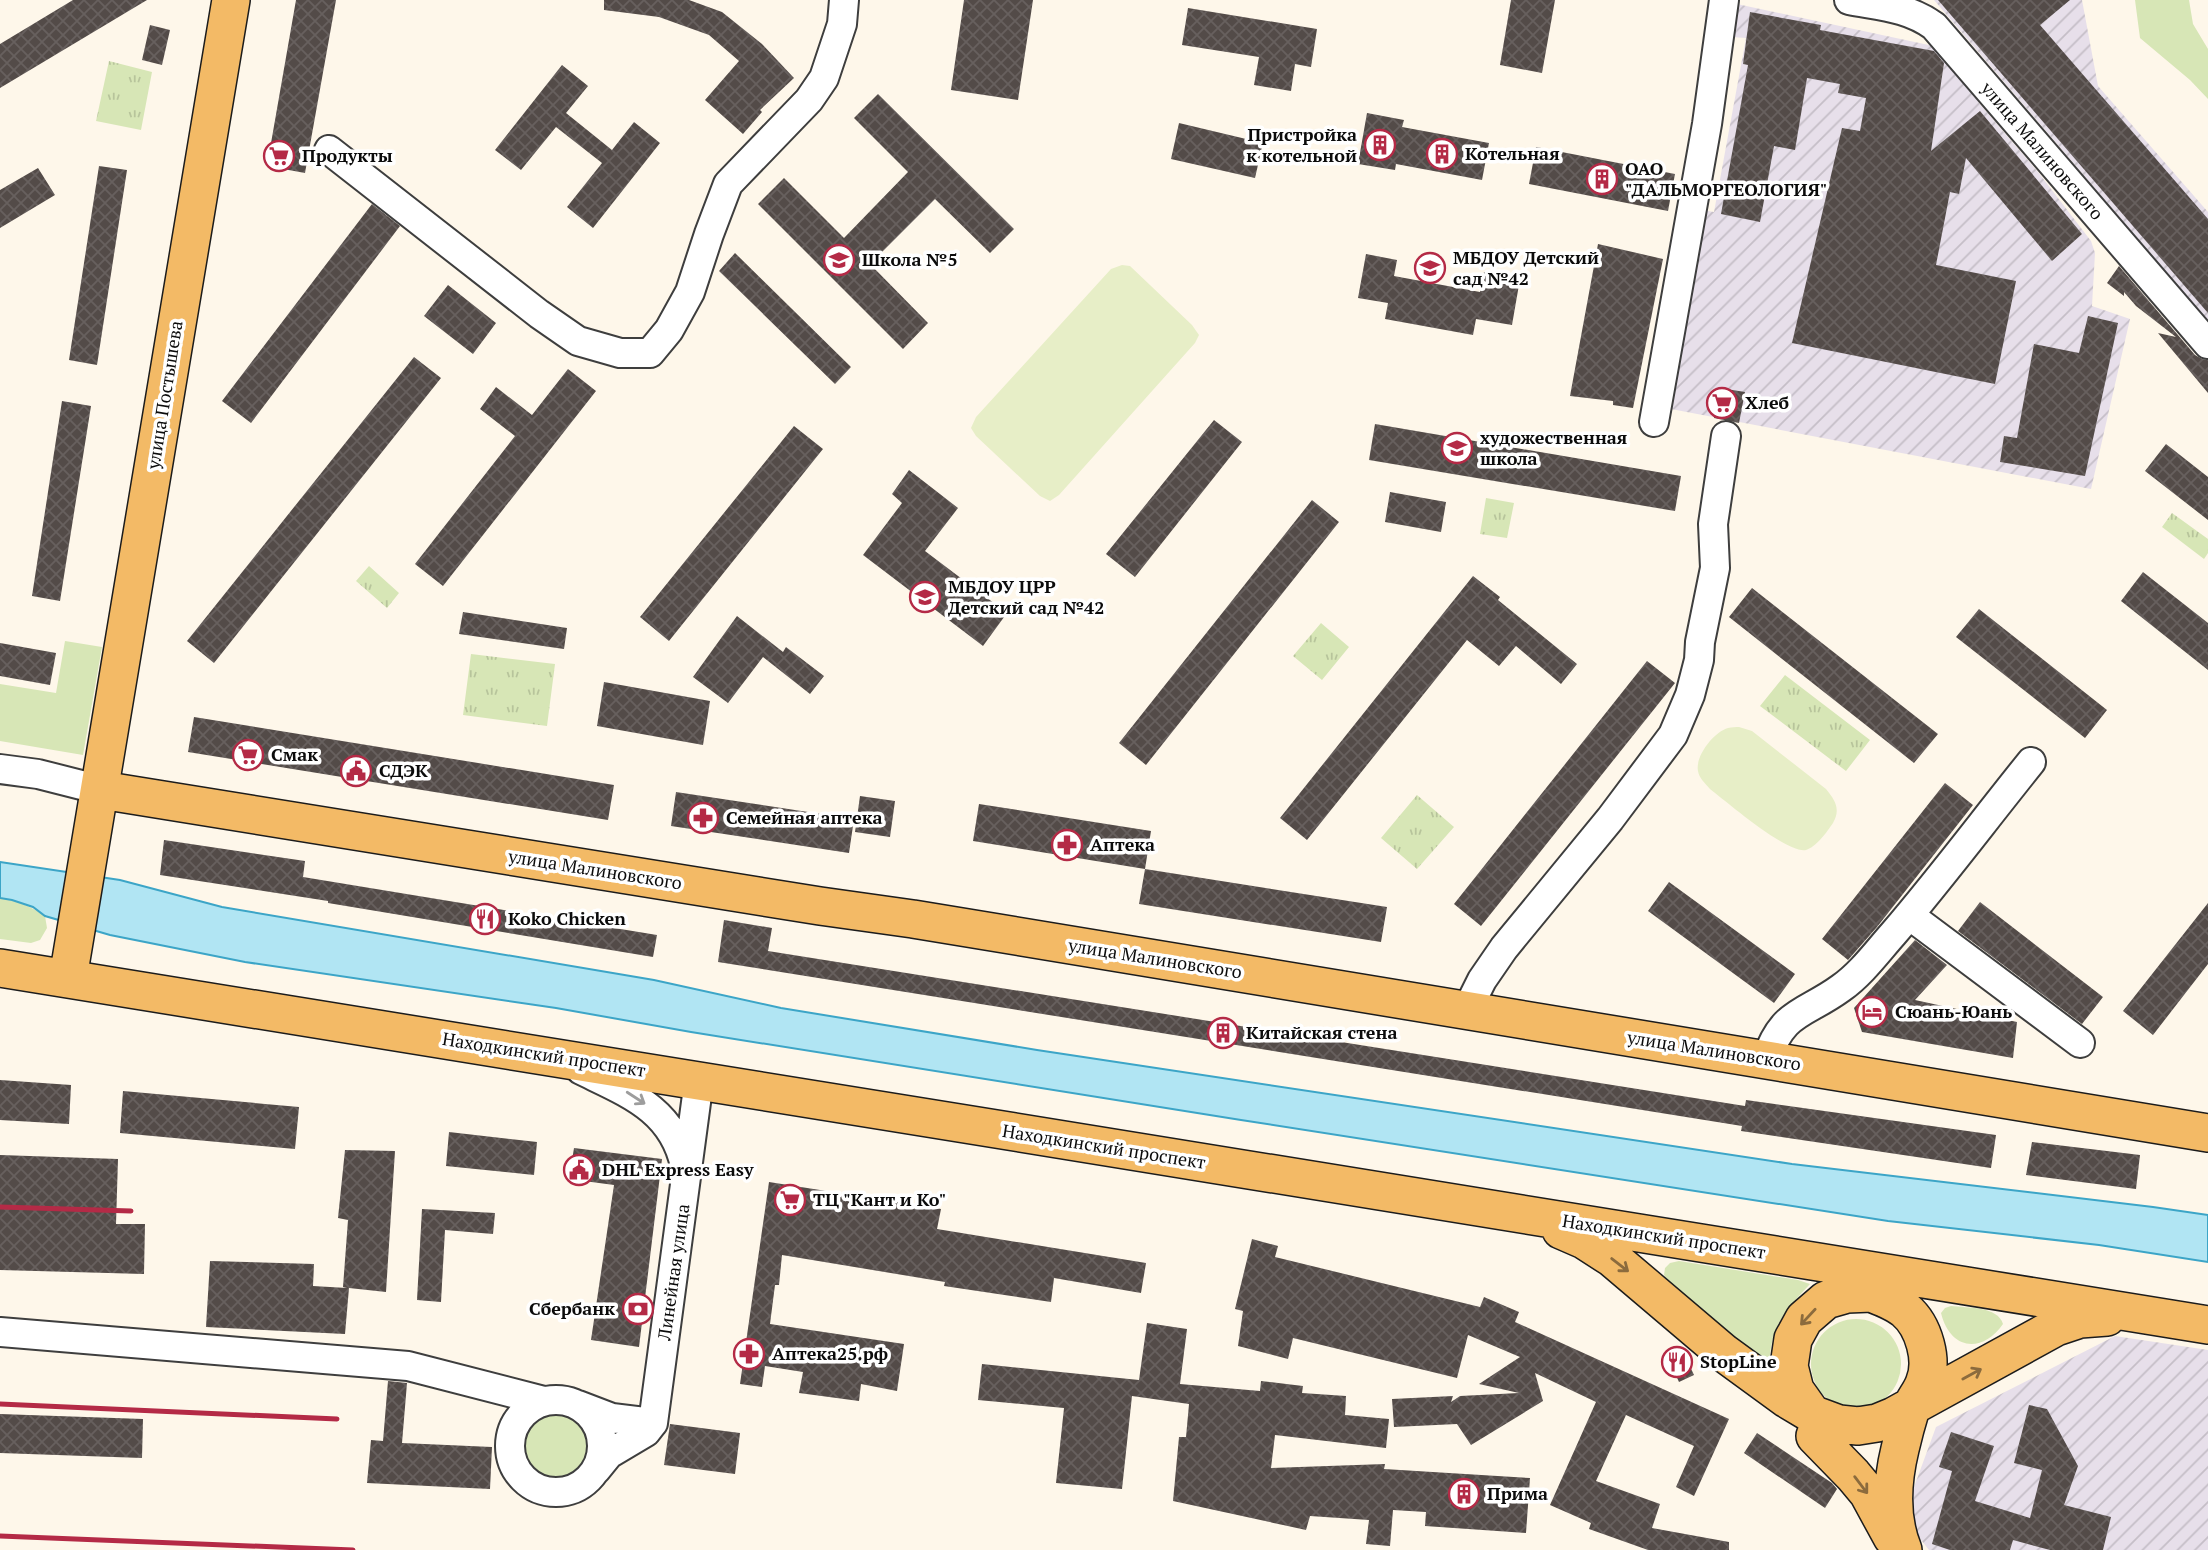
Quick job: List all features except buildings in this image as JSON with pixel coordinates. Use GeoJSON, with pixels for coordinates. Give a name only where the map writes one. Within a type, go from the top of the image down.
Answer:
{"type":"FeatureCollection","features":[{"type":"Feature","properties":{"kind":"main road","name":"улица Постышева"},"geometry":{"type":"LineString","coordinates":[[68,978],[231,0]]}},
{"type":"Feature","properties":{"kind":"main road","name":"улица Малиновского"},"geometry":{"type":"LineString","coordinates":[[101,790],[913,919],[2208,1133]]}},
{"type":"Feature","properties":{"kind":"main road","name":"Находкинский проспект"},"geometry":{"type":"LineString","coordinates":[[0,968],[2208,1325]]}},
{"type":"Feature","properties":{"kind":"main road"},"geometry":{"type":"LineString","coordinates":[[1492,1210],[1553,1226],[1584,1240],[1641,1281],[1833,1453],[1868,1493],[1901,1550]]}},
{"type":"Feature","properties":{"kind":"main road"},"geometry":{"type":"LineString","coordinates":[[1751,1251],[1817,1271],[1868,1294],[1888,1299],[1907,1312],[1923,1335],[1928,1357],[1925,1382],[1912,1406],[1899,1451],[1894,1484],[1893,1512],[1901,1550]]}},
{"type":"Feature","properties":{"kind":"main road"},"geometry":{"type":"LineString","coordinates":[[1833,1453],[1812,1413],[1795,1390],[1789,1366],[1793,1339],[1804,1319],[1826,1300],[1847,1294],[1943,1291],[2009,1293]]}},
{"type":"Feature","properties":{"kind":"main road"},"geometry":{"type":"LineString","coordinates":[[1724,1353],[1787,1399],[1812,1413],[1839,1424],[1858,1426],[1877,1423],[1912,1406],[2056,1327],[2080,1319],[2164,1318]]}},
{"type":"Feature","properties":{"kind":"street"},"geometry":{"type":"LineString","coordinates":[[329,150],[539,314],[578,341],[620,353],[650,353],[669,330],[690,292],[728,184],[809,100],[824,78],[842,24],[845,0]]}},
{"type":"Feature","properties":{"kind":"street"},"geometry":{"type":"LineString","coordinates":[[1654,422],[1707,124],[1724,0]]}},
{"type":"Feature","properties":{"kind":"street","name":"улица Малиновского"},"geometry":{"type":"LineString","coordinates":[[1849,0],[1906,10],[1919,15],[1934,26],[2208,344]]}},
{"type":"Feature","properties":{"kind":"street"},"geometry":{"type":"LineString","coordinates":[[1467,1010],[1482,980],[1504,948],[1626,799],[1673,735],[1690,695],[1699,660],[1715,568],[1713,524],[1726,436]]}},
{"type":"Feature","properties":{"kind":"street"},"geometry":{"type":"LineString","coordinates":[[1766,1060],[1772,1043],[1784,1025],[1796,1013],[1850,981],[1909,915],[2031,762]]}},
{"type":"Feature","properties":{"kind":"street"},"geometry":{"type":"LineString","coordinates":[[0,769],[38,774],[101,790]]}},
{"type":"Feature","properties":{"kind":"street"},"geometry":{"type":"LineString","coordinates":[[1909,915],[2080,1043]]}},
{"type":"Feature","properties":{"kind":"street"},"geometry":{"type":"LineString","coordinates":[[554,1057],[637,1097],[655,1112],[671,1129],[681,1149],[687,1175]]}},
{"type":"Feature","properties":{"kind":"street","name":"Линейная улица"},"geometry":{"type":"LineString","coordinates":[[653,1423],[699,1080]]}},
{"type":"Feature","properties":{"kind":"street"},"geometry":{"type":"LineString","coordinates":[[0,1332],[408,1366],[544,1401],[564,1400],[612,1418],[653,1423],[646,1433],[609,1454],[583,1483],[568,1490],[553,1492],[535,1487],[519,1474],[511,1456],[510,1439],[516,1422],[527,1409],[544,1401]]}},
{"type":"Feature","properties":{"kind":"street"},"geometry":{"type":"LineString","coordinates":[[577,1404],[592,1416],[601,1434],[602,1453],[596,1470]]}},
{"type":"Feature","properties":{"kind":"shaded area"},"geometry":{"type":"Polygon","coordinates":[[[1934,0],[2082,0],[2098,86],[2208,212],[2208,321],[1934,0]]]}},
{"type":"Feature","properties":{"kind":"shaded area"},"geometry":{"type":"Polygon","coordinates":[[[1737,4],[1938,47],[1959,62],[1979,103],[2038,172],[2091,241],[2095,253],[2092,306],[2130,319],[2091,489],[1671,409],[1669,398],[1702,210],[1714,212],[1746,38],[1731,37],[1737,4]]]}},
{"type":"Feature","properties":{"kind":"shaded area"},"geometry":{"type":"Polygon","coordinates":[[[2115,1336],[2208,1350],[2208,1550],[1929,1550],[1903,1517],[1936,1427],[2115,1336]]]}},
{"type":"Feature","properties":{"kind":"green space"},"geometry":{"type":"Polygon","coordinates":[[[2135,0],[2189,0],[2193,24],[2208,49],[2208,99],[2190,80],[2140,38],[2135,0]]]}},
{"type":"Feature","properties":{"kind":"green space"},"geometry":{"type":"Polygon","coordinates":[[[109,61],[152,72],[141,130],[96,121],[109,61]]]}},
{"type":"Feature","properties":{"kind":"green space"},"geometry":{"type":"Polygon","coordinates":[[[1122,265],[1130,266],[1192,325],[1199,335],[1195,343],[1059,495],[1050,501],[1040,496],[976,436],[971,428],[976,417],[1111,269],[1122,265]]]}},
{"type":"Feature","properties":{"kind":"green space"},"geometry":{"type":"Polygon","coordinates":[[[1486,498],[1514,503],[1507,538],[1480,534],[1486,498]]]}},
{"type":"Feature","properties":{"kind":"green space"},"geometry":{"type":"Polygon","coordinates":[[[2172,513],[2208,539],[2208,553],[2204,559],[2162,527],[2172,513]]]}},
{"type":"Feature","properties":{"kind":"green space"},"geometry":{"type":"Polygon","coordinates":[[[369,566],[399,593],[387,608],[356,581],[369,566]]]}},
{"type":"Feature","properties":{"kind":"green space"},"geometry":{"type":"Polygon","coordinates":[[[1321,623],[1349,647],[1322,680],[1293,656],[1321,623]]]}},
{"type":"Feature","properties":{"kind":"green space"},"geometry":{"type":"Polygon","coordinates":[[[65,641],[102,647],[83,755],[0,741],[0,684],[56,693],[65,641]]]}},
{"type":"Feature","properties":{"kind":"green space"},"geometry":{"type":"Polygon","coordinates":[[[471,654],[555,664],[547,726],[463,715],[471,654]]]}},
{"type":"Feature","properties":{"kind":"green space"},"geometry":{"type":"Polygon","coordinates":[[[1785,675],[1870,740],[1846,771],[1760,706],[1785,675]]]}},
{"type":"Feature","properties":{"kind":"green space"},"geometry":{"type":"Polygon","coordinates":[[[1739,727],[1752,731],[1826,789],[1832,797],[1837,809],[1833,823],[1810,848],[1797,849],[1772,836],[1710,789],[1700,776],[1699,759],[1707,745],[1723,730],[1739,727]]]}},
{"type":"Feature","properties":{"kind":"green space"},"geometry":{"type":"Polygon","coordinates":[[[1417,795],[1454,827],[1417,869],[1381,838],[1417,795]]]}},
{"type":"Feature","properties":{"kind":"green space"},"geometry":{"type":"Polygon","coordinates":[[[0,898],[24,904],[45,916],[47,928],[40,940],[31,943],[0,939],[0,898]]]}},
{"type":"Feature","properties":{"kind":"green space"},"geometry":{"type":"Polygon","coordinates":[[[1679,1261],[1810,1284],[1785,1313],[1775,1331],[1769,1369],[1669,1282],[1664,1275],[1665,1268],[1670,1263],[1679,1261]]]}},
{"type":"Feature","properties":{"kind":"green space"},"geometry":{"type":"Polygon","coordinates":[[[1951,1306],[1989,1311],[2000,1318],[2003,1324],[1986,1340],[1968,1344],[1959,1341],[1945,1325],[1941,1313],[1951,1306]]]}},
{"type":"Feature","properties":{"kind":"green space"},"geometry":{"type":"Polygon","coordinates":[[[1847,1319],[1865,1319],[1881,1326],[1894,1339],[1901,1355],[1901,1373],[1894,1389],[1881,1402],[1865,1409],[1847,1409],[1831,1402],[1818,1389],[1811,1373],[1811,1355],[1818,1339],[1831,1326],[1847,1319]]]}},
{"type":"Feature","properties":{"kind":"green space"},"geometry":{"type":"Polygon","coordinates":[[[556,1408],[577,1414],[587,1424],[593,1445],[587,1466],[577,1476],[556,1482],[535,1476],[525,1466],[519,1445],[525,1424],[535,1414],[556,1408]]]}},
{"type":"Feature","properties":{"kind":"water"},"geometry":{"type":"Polygon","coordinates":[[[0,862],[120,880],[222,907],[654,980],[781,1008],[1037,1050],[1792,1164],[2208,1215],[2208,1262],[2099,1245],[1888,1221],[1241,1120],[556,1008],[245,962],[110,935],[45,916],[33,907],[0,898],[0,862]]]}},
{"type":"Feature","properties":{"kind":"railway"},"geometry":{"type":"LineString","coordinates":[[0,1207],[131,1211]]}},
{"type":"Feature","properties":{"kind":"railway"},"geometry":{"type":"LineString","coordinates":[[0,1404],[337,1419]]}},
{"type":"Feature","properties":{"kind":"railway"},"geometry":{"type":"LineString","coordinates":[[0,1536],[353,1550]]}},
{"type":"Feature","properties":{"kind":"place","name":"Пристройка к котельной"},"geometry":{"type":"Point","coordinates":[1380,145]}},
{"type":"Feature","properties":{"kind":"place","name":"Котельная"},"geometry":{"type":"Point","coordinates":[1442,154]}},
{"type":"Feature","properties":{"kind":"place","name":"Продукты"},"geometry":{"type":"Point","coordinates":[279,156]}},
{"type":"Feature","properties":{"kind":"place","name":"ОАО \"ДАЛЬМОРГЕОЛОГИЯ\""},"geometry":{"type":"Point","coordinates":[1602,179]}},
{"type":"Feature","properties":{"kind":"place","name":"Школа №5"},"geometry":{"type":"Point","coordinates":[839,260]}},
{"type":"Feature","properties":{"kind":"place","name":"МБДОУ Детский сад №42"},"geometry":{"type":"Point","coordinates":[1430,268]}},
{"type":"Feature","properties":{"kind":"place","name":"Хлеб"},"geometry":{"type":"Point","coordinates":[1722,403]}},
{"type":"Feature","properties":{"kind":"place","name":"художественная школа"},"geometry":{"type":"Point","coordinates":[1457,448]}},
{"type":"Feature","properties":{"kind":"place","name":"МБДОУ ЦРР Детский сад №42"},"geometry":{"type":"Point","coordinates":[925,597]}},
{"type":"Feature","properties":{"kind":"place","name":"Смак"},"geometry":{"type":"Point","coordinates":[248,755]}},
{"type":"Feature","properties":{"kind":"place","name":"СДЭК"},"geometry":{"type":"Point","coordinates":[356,771]}},
{"type":"Feature","properties":{"kind":"place","name":"Семейная аптека"},"geometry":{"type":"Point","coordinates":[703,818]}},
{"type":"Feature","properties":{"kind":"place","name":"Аптека"},"geometry":{"type":"Point","coordinates":[1067,845]}},
{"type":"Feature","properties":{"kind":"place","name":"Koko Chicken"},"geometry":{"type":"Point","coordinates":[485,919]}},
{"type":"Feature","properties":{"kind":"place","name":"Сюань-Юань"},"geometry":{"type":"Point","coordinates":[1872,1012]}},
{"type":"Feature","properties":{"kind":"place","name":"Китайская стена"},"geometry":{"type":"Point","coordinates":[1223,1033]}},
{"type":"Feature","properties":{"kind":"place","name":"DHL Express Easy"},"geometry":{"type":"Point","coordinates":[579,1170]}},
{"type":"Feature","properties":{"kind":"place","name":"ТЦ \"Кант и Ко\""},"geometry":{"type":"Point","coordinates":[790,1200]}},
{"type":"Feature","properties":{"kind":"place","name":"Сбербанк"},"geometry":{"type":"Point","coordinates":[638,1309]}},
{"type":"Feature","properties":{"kind":"place","name":"Аптека25.рф"},"geometry":{"type":"Point","coordinates":[749,1354]}},
{"type":"Feature","properties":{"kind":"place","name":"StopLine"},"geometry":{"type":"Point","coordinates":[1677,1362]}},
{"type":"Feature","properties":{"kind":"place","name":"Прима"},"geometry":{"type":"Point","coordinates":[1464,1494]}}]}
